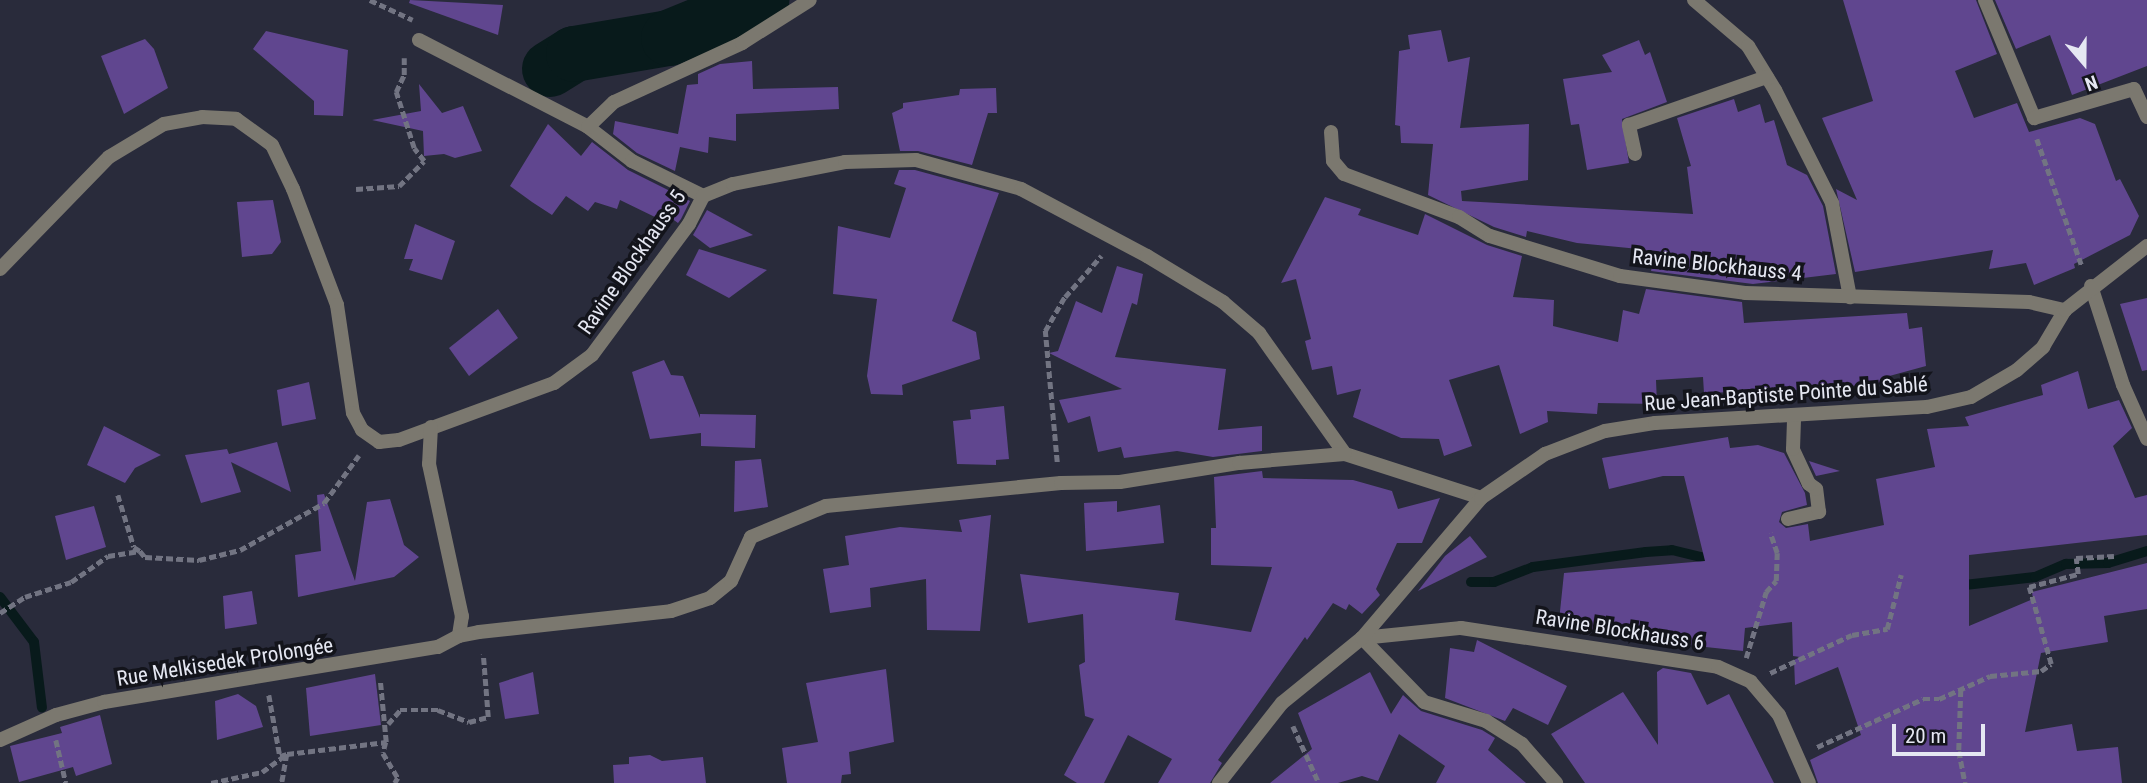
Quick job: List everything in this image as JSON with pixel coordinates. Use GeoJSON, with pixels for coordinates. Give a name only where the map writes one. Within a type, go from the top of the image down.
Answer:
{"type":"FeatureCollection","features":[{"type":"Feature","properties":{"kind":"street"},"geometry":{"type":"LineString","coordinates":[[588,127],[614,102],[741,43],[810,0]]}},
{"type":"Feature","properties":{"kind":"street"},"geometry":{"type":"LineString","coordinates":[[1694,0],[1748,46],[1767,77],[1832,202],[1850,297]]}},
{"type":"Feature","properties":{"kind":"street"},"geometry":{"type":"LineString","coordinates":[[1985,0],[2034,118],[2141,86],[2147,117]]}},
{"type":"Feature","properties":{"kind":"street"},"geometry":{"type":"LineString","coordinates":[[419,40],[588,127],[632,161],[703,197]]}},
{"type":"Feature","properties":{"kind":"street"},"geometry":{"type":"LineString","coordinates":[[1635,155],[1629,125],[1767,77]]}},
{"type":"Feature","properties":{"kind":"street"},"geometry":{"type":"LineString","coordinates":[[0,269],[109,157],[164,124],[202,117],[236,119],[272,145],[317,247],[337,305],[353,413],[362,430],[371,437]]}},
{"type":"Feature","properties":{"kind":"street","name":"Ravine Blockhauss 4"},"geometry":{"type":"LineString","coordinates":[[1331,132],[1333,162],[1344,174],[1459,217],[1490,236],[1620,276],[1745,293],[2029,302],[2065,310]]}},
{"type":"Feature","properties":{"kind":"street","name":"Ravine Blockhauss 5"},"geometry":{"type":"LineString","coordinates":[[371,437],[379,442],[399,440],[554,383],[592,355],[689,224],[703,197],[733,184],[845,162],[916,160],[1021,190],[1223,302],[1259,333],[1345,454]]}},
{"type":"Feature","properties":{"kind":"street","name":"Rue Jean-Baptiste Pointe du Sablé"},"geometry":{"type":"LineString","coordinates":[[1219,783],[1282,703],[1362,638],[1481,498],[1545,454],[1605,431],[1695,419],[1794,416],[1927,407],[1971,397],[1999,383],[2034,355],[2065,310],[2092,285],[2147,246]]}},
{"type":"Feature","properties":{"kind":"street"},"geometry":{"type":"LineString","coordinates":[[2092,285],[2123,385],[2147,439]]}},
{"type":"Feature","properties":{"kind":"street"},"geometry":{"type":"LineString","coordinates":[[1788,519],[1819,512],[1816,489],[1809,484],[1793,449],[1794,416]]}},
{"type":"Feature","properties":{"kind":"street"},"geometry":{"type":"LineString","coordinates":[[431,426],[429,464],[462,616],[459,636]]}},
{"type":"Feature","properties":{"kind":"street"},"geometry":{"type":"LineString","coordinates":[[1345,454],[1481,498]]}},
{"type":"Feature","properties":{"kind":"street","name":"Rue Melkisedek Prolongée"},"geometry":{"type":"LineString","coordinates":[[0,740],[44,720],[104,702],[438,647],[459,636],[479,632],[671,611],[710,598],[732,581],[751,537],[827,506],[1061,483],[1120,482],[1239,463],[1345,454]]}},
{"type":"Feature","properties":{"kind":"street","name":"Ravine Blockhauss 6"},"geometry":{"type":"LineString","coordinates":[[1362,638],[1461,628],[1665,657],[1745,678]]}},
{"type":"Feature","properties":{"kind":"street"},"geometry":{"type":"LineString","coordinates":[[1362,638],[1424,702],[1486,721],[1522,744],[1556,783]]}},
{"type":"Feature","properties":{"kind":"street"},"geometry":{"type":"LineString","coordinates":[[1745,678],[1779,715],[1808,781]]}},
{"type":"Feature","properties":{"kind":"path"},"geometry":{"type":"LineString","coordinates":[[370,0],[412,17],[419,40]]}},
{"type":"Feature","properties":{"kind":"path"},"geometry":{"type":"LineString","coordinates":[[356,189],[399,186],[424,161],[414,148],[396,92],[404,75],[404,52],[413,35],[419,40]]}},
{"type":"Feature","properties":{"kind":"path"},"geometry":{"type":"LineString","coordinates":[[2034,118],[2081,265],[2092,285]]}},
{"type":"Feature","properties":{"kind":"path"},"geometry":{"type":"LineString","coordinates":[[1061,483],[1051,435],[1045,331],[1065,297],[1103,253],[1114,243],[1121,244]]}},
{"type":"Feature","properties":{"kind":"path"},"geometry":{"type":"LineString","coordinates":[[118,495],[134,547],[145,557],[199,560],[240,550],[324,503],[371,437]]}},
{"type":"Feature","properties":{"kind":"path"},"geometry":{"type":"LineString","coordinates":[[1745,678],[1766,592],[1776,581],[1777,572],[1769,531],[1788,519]]}},
{"type":"Feature","properties":{"kind":"path"},"geometry":{"type":"LineString","coordinates":[[0,613],[24,597],[71,583],[108,556],[140,551]]}},
{"type":"Feature","properties":{"kind":"path"},"geometry":{"type":"LineString","coordinates":[[1808,781],[1812,750],[1923,699],[1961,690],[1990,676],[2040,671],[2050,664],[2029,587],[2078,574],[2077,561],[2113,556]]}},
{"type":"Feature","properties":{"kind":"path"},"geometry":{"type":"LineString","coordinates":[[1745,678],[1852,635],[1887,629],[1901,575]]}},
{"type":"Feature","properties":{"kind":"path"},"geometry":{"type":"LineString","coordinates":[[387,724],[400,710],[438,710],[469,722],[488,717],[488,684],[479,632]]}},
{"type":"Feature","properties":{"kind":"path"},"geometry":{"type":"LineString","coordinates":[[376,658],[387,724],[383,753],[398,778],[395,783]]}},
{"type":"Feature","properties":{"kind":"path"},"geometry":{"type":"LineString","coordinates":[[264,677],[280,756],[386,741]]}},
{"type":"Feature","properties":{"kind":"path"},"geometry":{"type":"LineString","coordinates":[[1961,690],[1959,751],[1965,783]]}},
{"type":"Feature","properties":{"kind":"path"},"geometry":{"type":"LineString","coordinates":[[1282,703],[1319,783]]}},
{"type":"Feature","properties":{"kind":"path"},"geometry":{"type":"LineString","coordinates":[[44,720],[56,740],[66,783]]}},
{"type":"Feature","properties":{"kind":"path"},"geometry":{"type":"LineString","coordinates":[[211,783],[262,772],[287,754]]}},
{"type":"Feature","properties":{"kind":"path"},"geometry":{"type":"LineString","coordinates":[[282,783],[287,754]]}},
{"type":"Feature","properties":{"kind":"building"},"geometry":{"type":"Polygon","coordinates":[[[410,0],[503,5],[498,35],[409,3],[410,0]]]}},
{"type":"Feature","properties":{"kind":"building"},"geometry":{"type":"Polygon","coordinates":[[[1843,0],[1976,0],[1997,54],[1955,71],[1974,118],[2017,103],[2029,132],[2080,118],[2095,124],[2116,181],[2120,179],[2139,216],[2130,235],[2074,264],[2075,268],[2034,285],[2026,263],[1989,269],[1993,250],[1855,272],[1836,189],[1857,200],[1822,118],[1873,101],[1843,0]]]}},
{"type":"Feature","properties":{"kind":"building"},"geometry":{"type":"Polygon","coordinates":[[[1995,0],[2147,0],[2147,66],[2072,95],[2050,35],[2016,49],[1995,0]]]}},
{"type":"Feature","properties":{"kind":"building"},"geometry":{"type":"Polygon","coordinates":[[[1441,30],[1448,62],[1470,57],[1460,128],[1529,124],[1528,180],[1461,191],[1462,201],[1693,214],[1687,167],[1691,166],[1677,118],[1734,99],[1738,112],[1760,104],[1765,123],[1774,120],[1787,165],[1807,175],[1823,206],[1836,274],[1753,284],[1651,271],[1654,259],[1638,259],[1639,249],[1577,243],[1527,231],[1526,237],[1494,227],[1428,195],[1433,144],[1401,143],[1400,126],[1395,125],[1399,51],[1410,49],[1408,35],[1441,30]]]}},
{"type":"Feature","properties":{"kind":"building"},"geometry":{"type":"Polygon","coordinates":[[[266,31],[348,50],[343,116],[314,115],[314,101],[253,49],[266,31]]]}},
{"type":"Feature","properties":{"kind":"building"},"geometry":{"type":"Polygon","coordinates":[[[145,39],[154,49],[168,88],[124,114],[101,56],[145,39]]]}},
{"type":"Feature","properties":{"kind":"building"},"geometry":{"type":"Polygon","coordinates":[[[1639,40],[1645,55],[1650,52],[1667,102],[1622,119],[1629,163],[1587,170],[1579,124],[1571,125],[1563,79],[1612,72],[1602,55],[1639,40]]]}},
{"type":"Feature","properties":{"kind":"building"},"geometry":{"type":"Polygon","coordinates":[[[752,61],[753,89],[838,87],[839,109],[736,114],[736,141],[709,137],[708,153],[680,147],[675,171],[637,153],[613,134],[615,121],[678,134],[687,85],[698,84],[698,74],[720,64],[752,61]]]}},
{"type":"Feature","properties":{"kind":"building"},"geometry":{"type":"Polygon","coordinates":[[[419,84],[442,113],[463,106],[482,151],[455,158],[444,154],[424,156],[423,131],[372,120],[421,111],[419,84]]]}},
{"type":"Feature","properties":{"kind":"building"},"geometry":{"type":"Polygon","coordinates":[[[996,88],[997,113],[988,113],[972,165],[918,151],[900,151],[892,113],[903,108],[903,103],[959,95],[960,89],[996,88]]]}},
{"type":"Feature","properties":{"kind":"building"},"geometry":{"type":"Polygon","coordinates":[[[548,124],[581,156],[592,142],[628,170],[690,201],[681,219],[678,223],[664,213],[657,218],[620,200],[617,209],[595,202],[588,211],[566,196],[552,215],[532,202],[510,186],[548,124]]]}},
{"type":"Feature","properties":{"kind":"building"},"geometry":{"type":"Polygon","coordinates":[[[899,170],[915,170],[999,193],[952,321],[976,332],[980,359],[902,385],[903,395],[871,394],[867,376],[877,299],[833,294],[838,226],[890,238],[906,188],[894,184],[899,170]]]}},
{"type":"Feature","properties":{"kind":"building"},"geometry":{"type":"Polygon","coordinates":[[[1325,197],[1361,209],[1358,215],[1418,235],[1425,214],[1487,245],[1522,256],[1513,297],[1554,300],[1553,326],[1618,342],[1623,310],[1639,314],[1646,289],[1742,302],[1744,323],[1907,313],[1909,329],[1922,327],[1926,366],[1882,378],[1883,382],[1828,389],[1704,393],[1703,377],[1656,380],[1657,404],[1598,403],[1597,414],[1547,411],[1548,422],[1520,434],[1499,365],[1449,380],[1472,446],[1444,456],[1439,439],[1401,438],[1353,417],[1361,389],[1337,395],[1332,366],[1312,370],[1305,341],[1311,339],[1296,279],[1281,283],[1325,197]]]}},
{"type":"Feature","properties":{"kind":"building"},"geometry":{"type":"Polygon","coordinates":[[[273,200],[281,242],[272,254],[242,257],[237,202],[273,200]]]}},
{"type":"Feature","properties":{"kind":"building"},"geometry":{"type":"Polygon","coordinates":[[[707,210],[753,235],[710,248],[693,235],[707,210]]]}},
{"type":"Feature","properties":{"kind":"building"},"geometry":{"type":"Polygon","coordinates":[[[415,224],[455,241],[442,280],[409,270],[413,259],[404,259],[415,224]]]}},
{"type":"Feature","properties":{"kind":"building"},"geometry":{"type":"Polygon","coordinates":[[[699,249],[767,270],[729,298],[686,275],[699,249]]]}},
{"type":"Feature","properties":{"kind":"building"},"geometry":{"type":"Polygon","coordinates":[[[1117,266],[1143,274],[1137,305],[1132,303],[1115,357],[1226,369],[1218,430],[1262,426],[1262,451],[1213,457],[1177,451],[1124,458],[1121,447],[1098,452],[1090,416],[1068,423],[1059,400],[1122,389],[1049,353],[1058,351],[1076,301],[1102,313],[1117,266]]]}},
{"type":"Feature","properties":{"kind":"building"},"geometry":{"type":"Polygon","coordinates":[[[2147,298],[2147,370],[2142,371],[2120,304],[2147,298]]]}},
{"type":"Feature","properties":{"kind":"building"},"geometry":{"type":"Polygon","coordinates":[[[498,309],[518,338],[469,376],[449,348],[498,309]]]}},
{"type":"Feature","properties":{"kind":"building"},"geometry":{"type":"Polygon","coordinates":[[[664,360],[671,375],[683,376],[700,418],[700,414],[756,415],[755,448],[701,446],[701,433],[650,439],[632,372],[664,360]]]}},
{"type":"Feature","properties":{"kind":"building"},"geometry":{"type":"Polygon","coordinates":[[[2078,371],[2088,409],[2119,400],[2132,428],[2113,446],[2135,498],[2147,495],[2147,535],[1969,555],[1969,626],[2033,599],[2032,592],[2147,563],[2147,609],[2104,616],[2108,642],[2041,653],[2025,732],[2072,724],[2077,751],[2118,747],[2122,783],[1818,783],[1810,760],[1861,735],[1838,667],[1795,685],[1794,660],[1800,657],[1793,656],[1792,622],[1745,628],[1743,651],[1631,639],[1559,621],[1564,573],[1705,561],[1684,476],[1663,476],[1609,489],[1602,458],[1728,437],[1730,448],[1758,445],[1784,453],[1805,493],[1807,505],[1782,512],[1779,522],[1786,528],[1808,524],[1810,541],[1884,525],[1876,479],[1935,467],[1927,429],[1969,426],[1965,417],[2043,395],[2041,385],[2078,371]]]}},
{"type":"Feature","properties":{"kind":"building"},"geometry":{"type":"Polygon","coordinates":[[[309,382],[316,419],[282,426],[277,390],[309,382]]]}},
{"type":"Feature","properties":{"kind":"building"},"geometry":{"type":"Polygon","coordinates":[[[1004,406],[1009,459],[996,460],[996,465],[957,464],[953,421],[971,419],[970,410],[1004,406]]]}},
{"type":"Feature","properties":{"kind":"building"},"geometry":{"type":"Polygon","coordinates":[[[104,426],[161,455],[135,468],[125,483],[87,465],[104,426]]]}},
{"type":"Feature","properties":{"kind":"building"},"geometry":{"type":"Polygon","coordinates":[[[277,442],[291,492],[231,462],[241,492],[201,503],[185,455],[227,449],[229,454],[277,442]]]}},
{"type":"Feature","properties":{"kind":"building"},"geometry":{"type":"Polygon","coordinates":[[[761,459],[768,507],[734,512],[735,461],[761,459]]]}},
{"type":"Feature","properties":{"kind":"building"},"geometry":{"type":"Polygon","coordinates":[[[1809,461],[1840,471],[1816,476],[1809,461]]]}},
{"type":"Feature","properties":{"kind":"building"},"geometry":{"type":"Polygon","coordinates":[[[1262,471],[1263,478],[1353,480],[1392,491],[1398,509],[1440,498],[1422,543],[1397,543],[1376,589],[1380,595],[1362,614],[1349,604],[1346,610],[1333,603],[1307,640],[1305,637],[1218,760],[1222,763],[1210,783],[1158,783],[1172,759],[1128,735],[1104,783],[1077,783],[1064,775],[1094,719],[1085,716],[1079,665],[1085,662],[1083,614],[1028,623],[1020,574],[1179,593],[1175,620],[1251,632],[1272,567],[1211,565],[1211,528],[1216,528],[1214,477],[1262,471]]]}},
{"type":"Feature","properties":{"kind":"building"},"geometry":{"type":"Polygon","coordinates":[[[324,494],[355,581],[367,502],[390,499],[404,545],[419,557],[394,577],[298,597],[295,555],[321,551],[317,495],[324,494]]]}},
{"type":"Feature","properties":{"kind":"building"},"geometry":{"type":"Polygon","coordinates":[[[1117,501],[1117,512],[1160,505],[1164,543],[1086,551],[1084,503],[1117,501]]]}},
{"type":"Feature","properties":{"kind":"building"},"geometry":{"type":"Polygon","coordinates":[[[94,506],[106,547],[66,560],[55,516],[94,506]]]}},
{"type":"Feature","properties":{"kind":"building"},"geometry":{"type":"Polygon","coordinates":[[[991,515],[980,631],[927,630],[926,579],[870,588],[871,607],[830,613],[823,569],[849,565],[845,536],[900,527],[962,532],[959,520],[991,515]]]}},
{"type":"Feature","properties":{"kind":"building"},"geometry":{"type":"Polygon","coordinates":[[[1470,536],[1487,557],[1418,591],[1445,556],[1470,536]]]}},
{"type":"Feature","properties":{"kind":"building"},"geometry":{"type":"Polygon","coordinates":[[[252,591],[257,624],[225,629],[223,596],[252,591]]]}},
{"type":"Feature","properties":{"kind":"building"},"geometry":{"type":"Polygon","coordinates":[[[1477,640],[1567,686],[1548,725],[1513,708],[1505,721],[1445,698],[1450,648],[1474,652],[1477,640]]]}},
{"type":"Feature","properties":{"kind":"building"},"geometry":{"type":"Polygon","coordinates":[[[1663,668],[1691,673],[1707,705],[1729,694],[1774,783],[1585,783],[1551,734],[1623,692],[1658,745],[1657,672],[1663,668]]]}},
{"type":"Feature","properties":{"kind":"building"},"geometry":{"type":"Polygon","coordinates":[[[886,669],[894,742],[849,752],[851,774],[842,775],[841,783],[787,783],[782,748],[818,742],[806,683],[886,669]]]}},
{"type":"Feature","properties":{"kind":"building"},"geometry":{"type":"Polygon","coordinates":[[[533,672],[539,714],[505,719],[499,683],[533,672]]]}},
{"type":"Feature","properties":{"kind":"building"},"geometry":{"type":"Polygon","coordinates":[[[1370,672],[1391,714],[1403,695],[1421,711],[1482,730],[1495,738],[1488,750],[1526,783],[1436,783],[1445,766],[1399,734],[1378,781],[1362,776],[1338,783],[1270,783],[1312,749],[1298,713],[1370,672]]]}},
{"type":"Feature","properties":{"kind":"building"},"geometry":{"type":"Polygon","coordinates":[[[375,674],[381,725],[310,736],[306,688],[375,674]]]}},
{"type":"Feature","properties":{"kind":"building"},"geometry":{"type":"Polygon","coordinates":[[[238,694],[256,706],[263,727],[217,740],[215,701],[238,694]]]}},
{"type":"Feature","properties":{"kind":"building"},"geometry":{"type":"Polygon","coordinates":[[[100,715],[112,764],[76,776],[73,767],[19,782],[10,746],[62,733],[60,727],[100,715]]]}},
{"type":"Feature","properties":{"kind":"building"},"geometry":{"type":"Polygon","coordinates":[[[650,755],[662,761],[703,757],[706,783],[614,783],[613,765],[629,764],[629,757],[650,755]]]}},
{"type":"Feature","properties":{"kind":"waterway"},"geometry":{"type":"LineString","coordinates":[[550,69],[574,54],[669,38],[761,0]]}},
{"type":"Feature","properties":{"kind":"waterway"},"geometry":{"type":"LineString","coordinates":[[1471,582],[1494,582],[1533,567],[1646,552],[1672,550],[1717,561]]}},
{"type":"Feature","properties":{"kind":"waterway"},"geometry":{"type":"LineString","coordinates":[[1956,586],[2035,577],[2066,564],[2108,563],[2147,551]]}},
{"type":"Feature","properties":{"kind":"waterway"},"geometry":{"type":"LineString","coordinates":[[0,597],[34,642],[42,708]]}}]}
